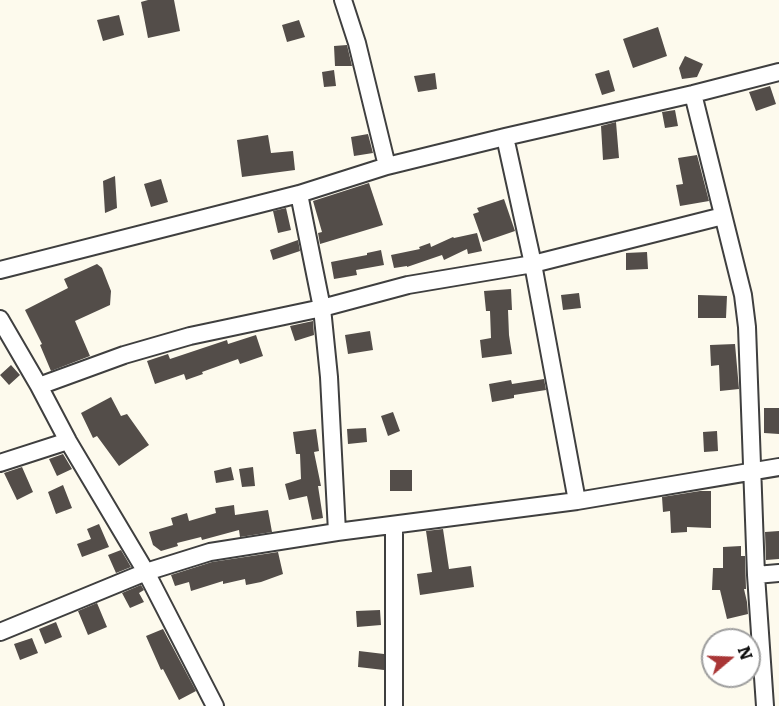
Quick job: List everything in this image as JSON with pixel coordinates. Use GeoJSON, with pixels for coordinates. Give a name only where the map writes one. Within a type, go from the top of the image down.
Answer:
{"type":"FeatureCollection","features":[{"type":"Feature","properties":{"kind":"street"},"geometry":{"type":"LineString","coordinates":[[343,0],[357,43],[387,166]]}},
{"type":"Feature","properties":{"kind":"street"},"geometry":{"type":"LineString","coordinates":[[0,270],[299,194],[387,166],[779,72]]}},
{"type":"Feature","properties":{"kind":"street"},"geometry":{"type":"LineString","coordinates":[[693,94],[743,295],[747,327],[756,575],[765,706]]}},
{"type":"Feature","properties":{"kind":"street"},"geometry":{"type":"LineString","coordinates":[[506,137],[533,264],[577,501]]}},
{"type":"Feature","properties":{"kind":"street"},"geometry":{"type":"LineString","coordinates":[[299,194],[322,308],[337,532]]}},
{"type":"Feature","properties":{"kind":"street"},"geometry":{"type":"LineString","coordinates":[[39,386],[124,355],[190,336],[322,308],[408,285],[533,264],[723,216]]}},
{"type":"Feature","properties":{"kind":"street"},"geometry":{"type":"LineString","coordinates":[[0,319],[68,441],[146,572],[215,706]]}},
{"type":"Feature","properties":{"kind":"street"},"geometry":{"type":"LineString","coordinates":[[0,463],[68,441]]}},
{"type":"Feature","properties":{"kind":"street"},"geometry":{"type":"LineString","coordinates":[[0,632],[146,572],[210,552],[337,532],[577,501],[779,467]]}},
{"type":"Feature","properties":{"kind":"street"},"geometry":{"type":"LineString","coordinates":[[394,525],[394,706]]}},
{"type":"Feature","properties":{"kind":"street"},"geometry":{"type":"LineString","coordinates":[[756,575],[779,573]]}},
{"type":"Feature","properties":{"kind":"building"},"geometry":{"type":"Polygon","coordinates":[[[174,0],[180,31],[148,38],[141,2],[174,0]]]}},
{"type":"Feature","properties":{"kind":"building"},"geometry":{"type":"Polygon","coordinates":[[[119,15],[124,35],[103,41],[97,20],[119,15]]]}},
{"type":"Feature","properties":{"kind":"building"},"geometry":{"type":"Polygon","coordinates":[[[299,20],[305,37],[287,42],[282,25],[299,20]]]}},
{"type":"Feature","properties":{"kind":"building"},"geometry":{"type":"Polygon","coordinates":[[[658,27],[667,56],[633,68],[623,39],[658,27]]]}},
{"type":"Feature","properties":{"kind":"building"},"geometry":{"type":"Polygon","coordinates":[[[347,45],[352,66],[335,66],[334,46],[347,45]]]}},
{"type":"Feature","properties":{"kind":"building"},"geometry":{"type":"Polygon","coordinates":[[[685,56],[703,64],[697,77],[682,79],[679,68],[685,56]]]}},
{"type":"Feature","properties":{"kind":"building"},"geometry":{"type":"Polygon","coordinates":[[[334,70],[336,86],[324,87],[322,72],[334,70]]]}},
{"type":"Feature","properties":{"kind":"building"},"geometry":{"type":"Polygon","coordinates":[[[609,70],[615,91],[602,95],[595,74],[609,70]]]}},
{"type":"Feature","properties":{"kind":"building"},"geometry":{"type":"Polygon","coordinates":[[[435,73],[437,89],[418,92],[414,76],[435,73]]]}},
{"type":"Feature","properties":{"kind":"building"},"geometry":{"type":"Polygon","coordinates":[[[770,86],[776,104],[756,111],[749,92],[770,86]]]}},
{"type":"Feature","properties":{"kind":"building"},"geometry":{"type":"Polygon","coordinates":[[[675,110],[678,126],[665,128],[662,112],[675,110]]]}},
{"type":"Feature","properties":{"kind":"building"},"geometry":{"type":"Polygon","coordinates":[[[616,122],[619,158],[603,160],[601,126],[616,122]]]}},
{"type":"Feature","properties":{"kind":"building"},"geometry":{"type":"Polygon","coordinates":[[[368,134],[373,153],[354,156],[351,137],[368,134]]]}},
{"type":"Feature","properties":{"kind":"building"},"geometry":{"type":"Polygon","coordinates":[[[268,135],[271,153],[293,151],[295,170],[242,177],[237,140],[268,135]]]}},
{"type":"Feature","properties":{"kind":"building"},"geometry":{"type":"Polygon","coordinates":[[[697,155],[709,201],[680,206],[676,185],[683,184],[678,158],[697,155]]]}},
{"type":"Feature","properties":{"kind":"building"},"geometry":{"type":"Polygon","coordinates":[[[115,176],[117,208],[105,213],[103,181],[115,176]]]}},
{"type":"Feature","properties":{"kind":"building"},"geometry":{"type":"Polygon","coordinates":[[[161,179],[168,202],[151,207],[144,184],[161,179]]]}},
{"type":"Feature","properties":{"kind":"building"},"geometry":{"type":"Polygon","coordinates":[[[369,183],[383,225],[320,244],[318,233],[322,232],[313,201],[369,183]]]}},
{"type":"Feature","properties":{"kind":"building"},"geometry":{"type":"Polygon","coordinates":[[[504,199],[515,231],[483,242],[473,214],[479,212],[477,208],[504,199]]]}},
{"type":"Feature","properties":{"kind":"building"},"geometry":{"type":"Polygon","coordinates":[[[286,208],[291,230],[278,233],[273,211],[286,208]]]}},
{"type":"Feature","properties":{"kind":"building"},"geometry":{"type":"Polygon","coordinates":[[[477,233],[482,251],[468,254],[467,249],[444,260],[442,255],[407,267],[394,268],[391,255],[420,249],[419,247],[430,243],[431,247],[453,237],[477,233]]]}},
{"type":"Feature","properties":{"kind":"building"},"geometry":{"type":"Polygon","coordinates":[[[298,240],[300,251],[273,260],[270,250],[298,240]]]}},
{"type":"Feature","properties":{"kind":"building"},"geometry":{"type":"Polygon","coordinates":[[[381,250],[384,265],[356,270],[357,275],[334,279],[331,262],[381,250]]]}},
{"type":"Feature","properties":{"kind":"building"},"geometry":{"type":"Polygon","coordinates":[[[647,252],[648,269],[626,270],[626,253],[647,252]]]}},
{"type":"Feature","properties":{"kind":"building"},"geometry":{"type":"Polygon","coordinates":[[[97,264],[102,268],[111,291],[110,305],[75,321],[90,356],[51,371],[40,345],[42,344],[25,310],[68,288],[64,279],[97,264]]]}},
{"type":"Feature","properties":{"kind":"building"},"geometry":{"type":"Polygon","coordinates":[[[511,289],[512,310],[508,310],[512,354],[482,358],[480,340],[491,338],[490,311],[486,311],[484,291],[511,289]]]}},
{"type":"Feature","properties":{"kind":"building"},"geometry":{"type":"Polygon","coordinates":[[[579,293],[581,308],[563,310],[561,295],[579,293]]]}},
{"type":"Feature","properties":{"kind":"building"},"geometry":{"type":"Polygon","coordinates":[[[698,295],[727,296],[726,318],[698,318],[698,295]]]}},
{"type":"Feature","properties":{"kind":"building"},"geometry":{"type":"Polygon","coordinates":[[[313,321],[314,335],[295,341],[290,326],[313,321]]]}},
{"type":"Feature","properties":{"kind":"building"},"geometry":{"type":"Polygon","coordinates":[[[370,331],[373,350],[348,354],[345,335],[370,331]]]}},
{"type":"Feature","properties":{"kind":"building"},"geometry":{"type":"Polygon","coordinates":[[[256,335],[263,356],[240,364],[238,359],[186,380],[184,374],[155,384],[147,361],[168,354],[170,359],[227,340],[228,344],[256,335]]]}},
{"type":"Feature","properties":{"kind":"building"},"geometry":{"type":"Polygon","coordinates":[[[735,344],[739,389],[720,391],[719,365],[711,366],[710,345],[735,344]]]}},
{"type":"Feature","properties":{"kind":"building"},"geometry":{"type":"Polygon","coordinates":[[[11,365],[20,375],[9,385],[0,375],[11,365]]]}},
{"type":"Feature","properties":{"kind":"building"},"geometry":{"type":"Polygon","coordinates":[[[544,379],[546,390],[514,395],[514,398],[492,402],[489,384],[511,380],[512,384],[544,379]]]}},
{"type":"Feature","properties":{"kind":"building"},"geometry":{"type":"Polygon","coordinates":[[[111,397],[121,416],[127,414],[149,445],[119,466],[97,436],[93,438],[81,413],[111,397]]]}},
{"type":"Feature","properties":{"kind":"building"},"geometry":{"type":"Polygon","coordinates":[[[764,408],[779,408],[779,434],[764,433],[764,408]]]}},
{"type":"Feature","properties":{"kind":"building"},"geometry":{"type":"Polygon","coordinates":[[[393,412],[400,431],[388,436],[381,416],[393,412]]]}},
{"type":"Feature","properties":{"kind":"building"},"geometry":{"type":"Polygon","coordinates":[[[366,428],[367,442],[348,444],[347,429],[366,428]]]}},
{"type":"Feature","properties":{"kind":"building"},"geometry":{"type":"Polygon","coordinates":[[[316,429],[319,451],[314,452],[321,486],[318,486],[323,518],[312,520],[307,496],[289,500],[285,484],[301,479],[300,454],[296,454],[293,432],[316,429]]]}},
{"type":"Feature","properties":{"kind":"building"},"geometry":{"type":"Polygon","coordinates":[[[717,431],[718,451],[704,452],[703,432],[717,431]]]}},
{"type":"Feature","properties":{"kind":"building"},"geometry":{"type":"Polygon","coordinates":[[[63,454],[72,469],[57,476],[49,459],[63,454]]]}},
{"type":"Feature","properties":{"kind":"building"},"geometry":{"type":"Polygon","coordinates":[[[22,467],[33,492],[17,500],[4,473],[22,467]]]}},
{"type":"Feature","properties":{"kind":"building"},"geometry":{"type":"Polygon","coordinates":[[[231,467],[234,480],[216,483],[214,471],[231,467]]]}},
{"type":"Feature","properties":{"kind":"building"},"geometry":{"type":"Polygon","coordinates":[[[253,467],[255,486],[242,487],[239,469],[253,467]]]}},
{"type":"Feature","properties":{"kind":"building"},"geometry":{"type":"Polygon","coordinates":[[[390,470],[412,470],[412,491],[390,491],[390,470]]]}},
{"type":"Feature","properties":{"kind":"building"},"geometry":{"type":"Polygon","coordinates":[[[63,485],[72,508],[56,514],[48,492],[63,485]]]}},
{"type":"Feature","properties":{"kind":"building"},"geometry":{"type":"Polygon","coordinates":[[[711,491],[711,528],[687,527],[687,532],[671,533],[670,511],[663,512],[662,497],[711,491]]]}},
{"type":"Feature","properties":{"kind":"building"},"geometry":{"type":"Polygon","coordinates":[[[234,505],[235,515],[268,510],[272,532],[240,537],[239,530],[202,540],[201,537],[177,543],[178,546],[161,551],[153,545],[149,532],[173,525],[171,518],[187,513],[189,521],[216,513],[215,508],[234,505]]]}},
{"type":"Feature","properties":{"kind":"building"},"geometry":{"type":"Polygon","coordinates":[[[99,524],[109,547],[82,557],[77,544],[91,539],[87,529],[99,524]]]}},
{"type":"Feature","properties":{"kind":"building"},"geometry":{"type":"Polygon","coordinates":[[[443,529],[449,569],[471,566],[474,587],[420,595],[417,574],[432,572],[426,531],[443,529]]]}},
{"type":"Feature","properties":{"kind":"building"},"geometry":{"type":"Polygon","coordinates":[[[779,531],[779,559],[766,560],[765,532],[779,531]]]}},
{"type":"Feature","properties":{"kind":"building"},"geometry":{"type":"Polygon","coordinates":[[[741,546],[741,556],[745,556],[746,589],[744,589],[748,614],[727,619],[720,590],[712,590],[713,568],[723,568],[723,547],[741,546]]]}},
{"type":"Feature","properties":{"kind":"building"},"geometry":{"type":"Polygon","coordinates":[[[121,550],[131,567],[116,573],[108,555],[121,550]]]}},
{"type":"Feature","properties":{"kind":"building"},"geometry":{"type":"Polygon","coordinates":[[[278,552],[283,574],[261,582],[246,585],[245,579],[223,584],[223,581],[191,591],[189,582],[175,586],[171,575],[212,562],[278,552]]]}},
{"type":"Feature","properties":{"kind":"building"},"geometry":{"type":"Polygon","coordinates":[[[141,585],[144,590],[139,593],[144,602],[130,608],[122,593],[141,585]]]}},
{"type":"Feature","properties":{"kind":"building"},"geometry":{"type":"Polygon","coordinates":[[[97,603],[107,627],[88,635],[78,611],[97,603]]]}},
{"type":"Feature","properties":{"kind":"building"},"geometry":{"type":"Polygon","coordinates":[[[380,610],[381,625],[357,627],[356,611],[380,610]]]}},
{"type":"Feature","properties":{"kind":"building"},"geometry":{"type":"Polygon","coordinates":[[[56,622],[62,637],[45,644],[39,629],[56,622]]]}},
{"type":"Feature","properties":{"kind":"building"},"geometry":{"type":"Polygon","coordinates":[[[163,629],[196,691],[179,700],[163,669],[161,670],[146,636],[163,629]]]}},
{"type":"Feature","properties":{"kind":"building"},"geometry":{"type":"Polygon","coordinates":[[[32,638],[38,653],[20,660],[14,644],[32,638]]]}},
{"type":"Feature","properties":{"kind":"building"},"geometry":{"type":"Polygon","coordinates":[[[359,651],[384,654],[384,670],[358,667],[359,651]]]}}]}
